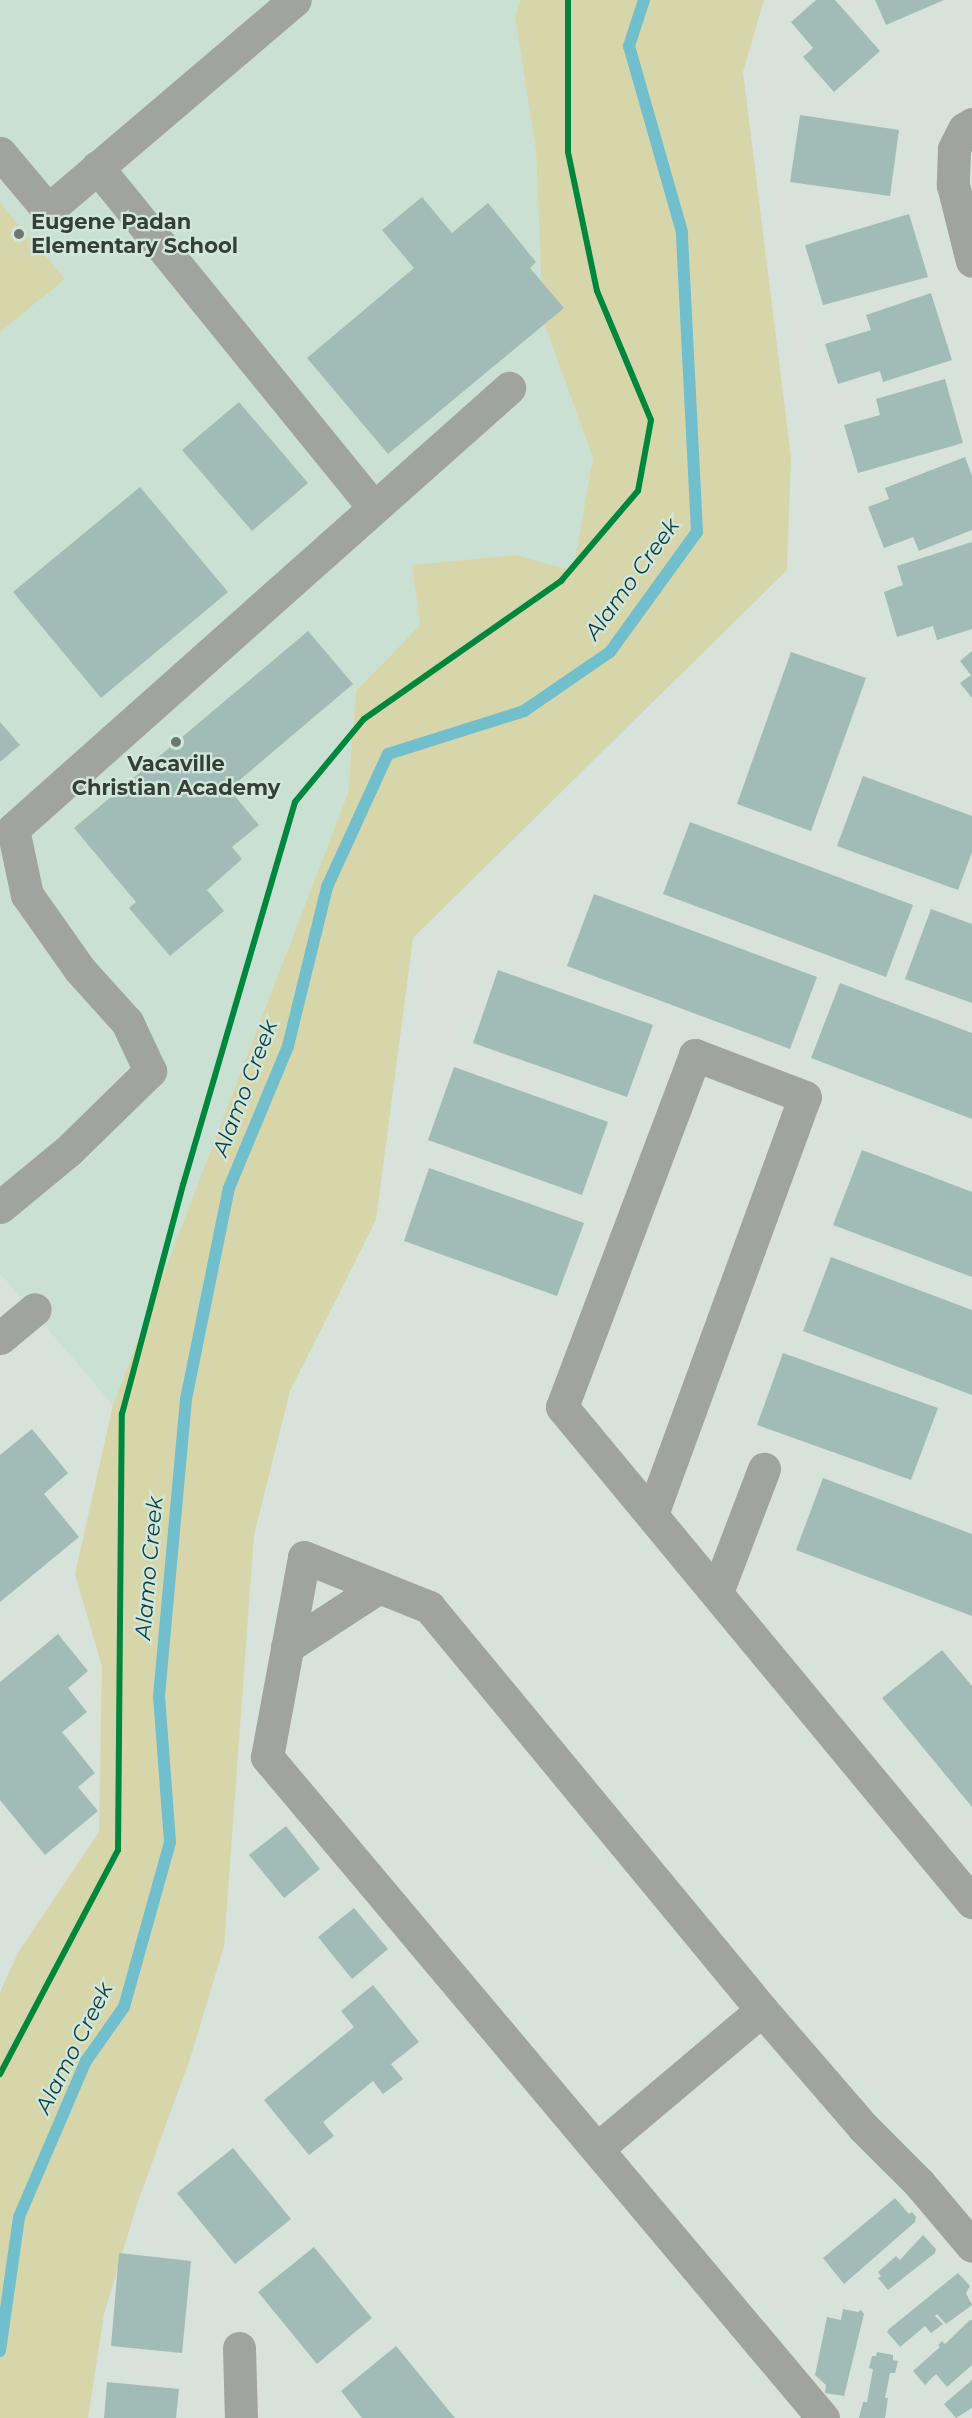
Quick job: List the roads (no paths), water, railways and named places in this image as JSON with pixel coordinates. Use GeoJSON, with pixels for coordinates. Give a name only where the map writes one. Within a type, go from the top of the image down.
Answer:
{"type":"FeatureCollection","features":[{"type":"Feature","properties":{"kind":"lane"},"geometry":{"type":"LineString","coordinates":[[0,153],[48,210],[295,0]]}},
{"type":"Feature","properties":{"kind":"lane"},"geometry":{"type":"LineString","coordinates":[[972,124],[964,129],[954,149],[953,185],[972,261]]}},
{"type":"Feature","properties":{"kind":"lane"},"geometry":{"type":"LineString","coordinates":[[98,167],[374,508]]}},
{"type":"Feature","properties":{"kind":"lane"},"geometry":{"type":"LineString","coordinates":[[0,1207],[68,1151],[150,1071],[128,1022],[80,970],[27,895],[13,829],[509,388]]}},
{"type":"Feature","properties":{"kind":"lane"},"geometry":{"type":"LineString","coordinates":[[652,1514],[805,1097],[695,1055],[562,1407],[972,1902]]}},
{"type":"Feature","properties":{"kind":"lane"},"geometry":{"type":"LineString","coordinates":[[0,1338],[35,1309]]}},
{"type":"Feature","properties":{"kind":"lane"},"geometry":{"type":"LineString","coordinates":[[717,1592],[764,1468]]}},
{"type":"Feature","properties":{"kind":"lane"},"geometry":{"type":"LineString","coordinates":[[823,2418],[267,1757],[304,1557],[429,1607],[762,2010],[863,2127],[919,2183],[972,2246]]}},
{"type":"Feature","properties":{"kind":"lane"},"geometry":{"type":"LineString","coordinates":[[287,1647],[379,1587]]}},
{"type":"Feature","properties":{"kind":"lane"},"geometry":{"type":"LineString","coordinates":[[598,2148],[762,2010]]}},
{"type":"Feature","properties":{"kind":"lane"},"geometry":{"type":"LineString","coordinates":[[239,2348],[241,2418]]}},
{"type":"Feature","properties":{"kind":"waterway","name":"Alamo Creek"},"geometry":{"type":"LineString","coordinates":[[0,2351],[19,2217],[86,2061],[124,2007],[170,1842],[159,1696],[186,1399],[229,1188],[288,1046],[327,887],[388,754],[524,711],[610,652],[697,532],[682,232],[629,46],[644,0]]}},
{"type":"Feature","properties":{"kind":"place","name":"Eugene Padan Elementary School"},"geometry":{"type":"Point","coordinates":[19,234]}},
{"type":"Feature","properties":{"kind":"place","name":"Vacaville Christian Academy"},"geometry":{"type":"Point","coordinates":[176,742]}}]}
